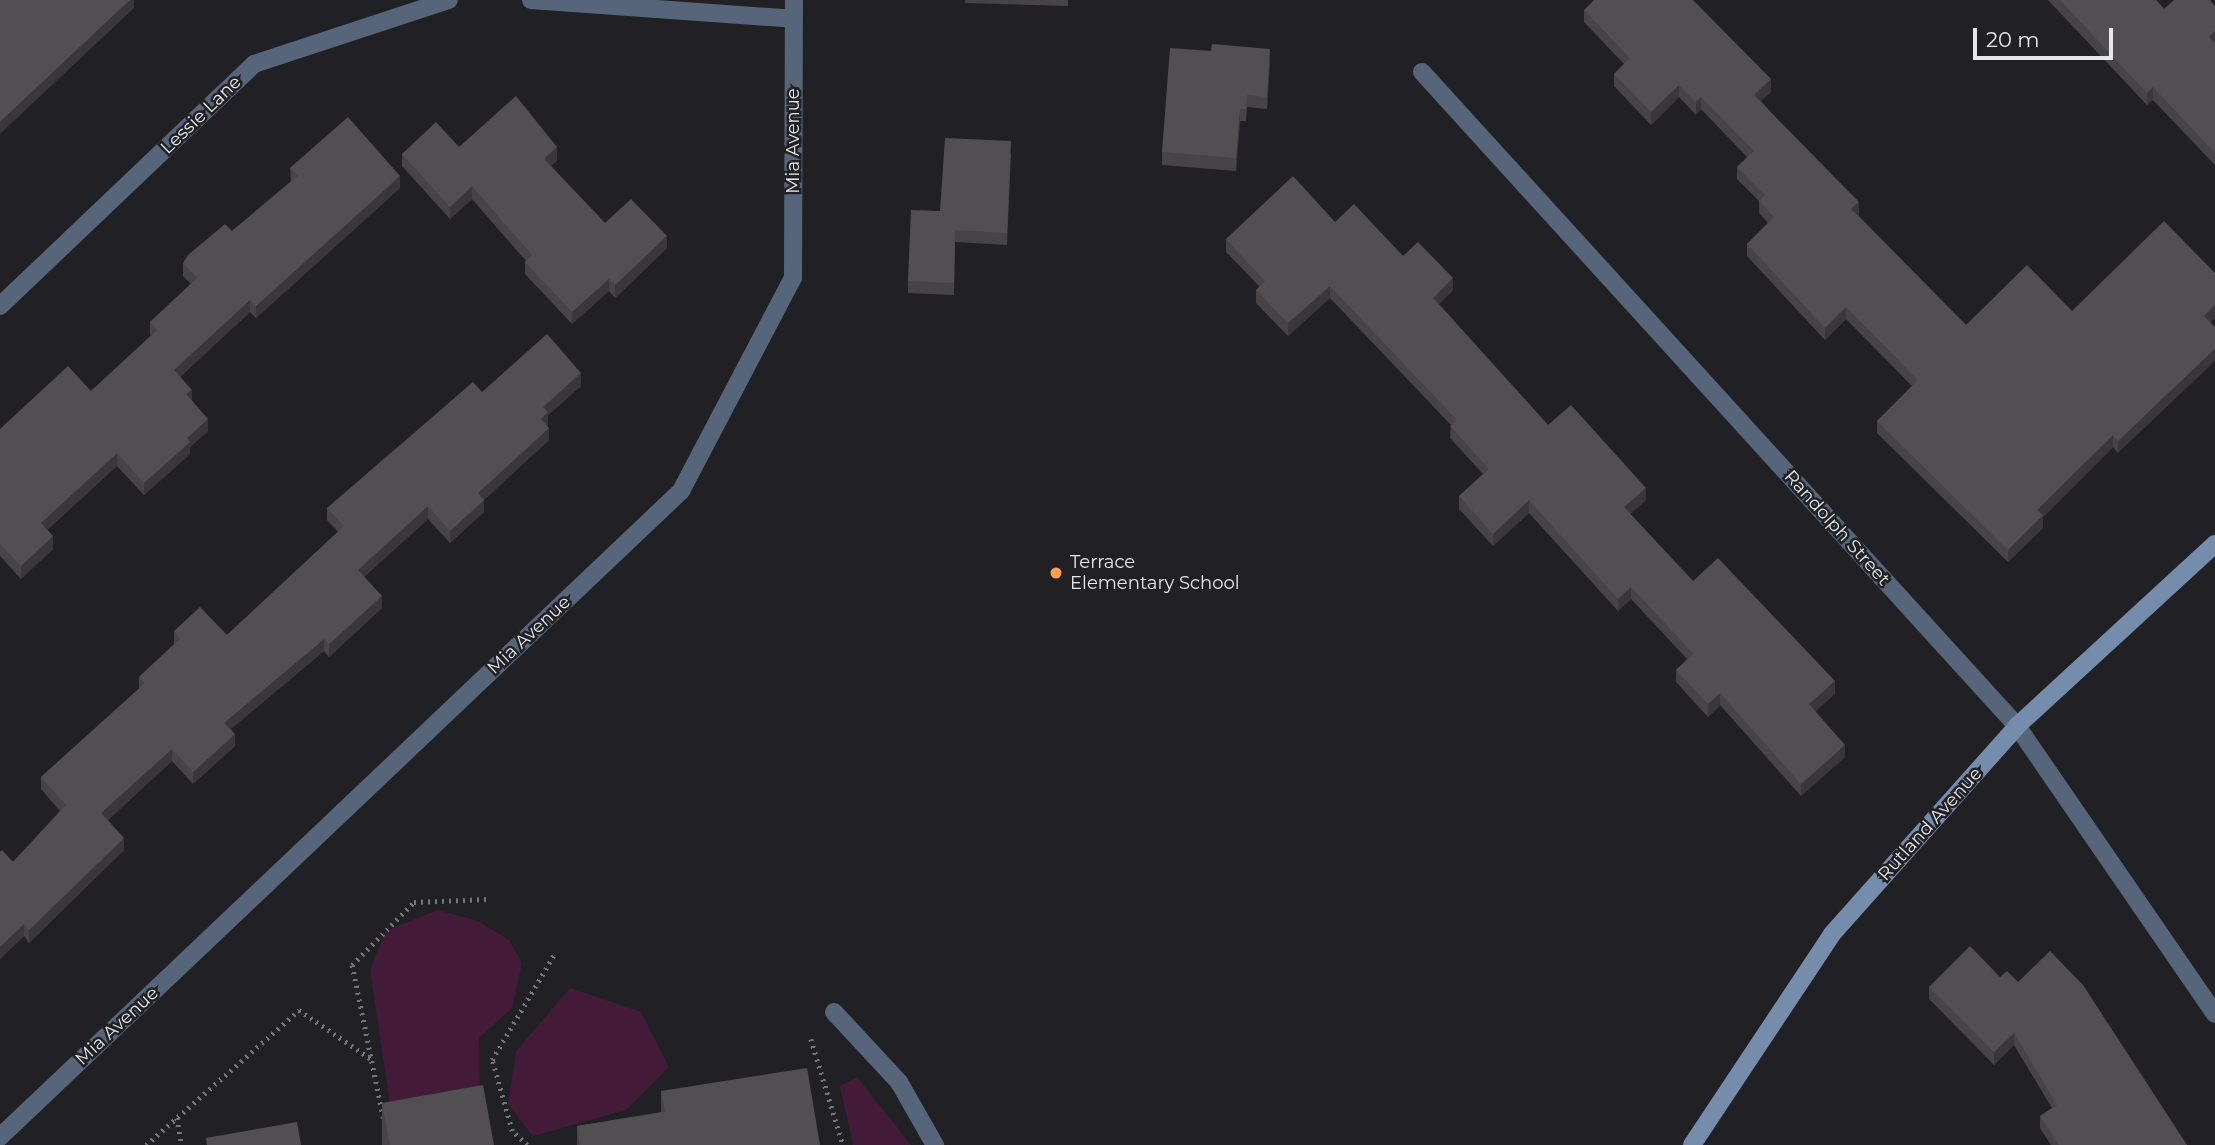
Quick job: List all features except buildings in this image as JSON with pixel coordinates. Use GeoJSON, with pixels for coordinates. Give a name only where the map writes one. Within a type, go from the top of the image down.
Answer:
{"type":"FeatureCollection","features":[{"type":"Feature","properties":{"kind":"street","name":"Lessie Lane"},"geometry":{"type":"LineString","coordinates":[[0,306],[254,64],[449,0]]}},
{"type":"Feature","properties":{"kind":"street"},"geometry":{"type":"LineString","coordinates":[[531,0],[793,19]]}},
{"type":"Feature","properties":{"kind":"street","name":"Mia Avenue"},"geometry":{"type":"LineString","coordinates":[[0,1137],[681,491],[793,278],[794,0]]}},
{"type":"Feature","properties":{"kind":"street","name":"Randolph Street"},"geometry":{"type":"LineString","coordinates":[[1422,72],[2017,726],[2215,1014]]}},
{"type":"Feature","properties":{"kind":"street","name":"Rutland Avenue"},"geometry":{"type":"LineString","coordinates":[[1692,1145],[1832,934],[2017,726],[2215,544]]}},
{"type":"Feature","properties":{"kind":"street"},"geometry":{"type":"LineString","coordinates":[[834,1012],[899,1082],[935,1145]]}},
{"type":"Feature","properties":{"kind":"path"},"geometry":{"type":"LineString","coordinates":[[386,1130],[352,965],[414,902],[488,899]]}},
{"type":"Feature","properties":{"kind":"path"},"geometry":{"type":"LineString","coordinates":[[527,1145],[512,1131],[492,1060],[555,953]]}},
{"type":"Feature","properties":{"kind":"path"},"geometry":{"type":"LineString","coordinates":[[146,1145],[299,1010],[372,1060]]}},
{"type":"Feature","properties":{"kind":"path"},"geometry":{"type":"LineString","coordinates":[[810,1036],[843,1145]]}},
{"type":"Feature","properties":{"kind":"path"},"geometry":{"type":"LineString","coordinates":[[177,1117],[183,1145]]}},
{"type":"Feature","properties":{"kind":"shaded area"},"geometry":{"type":"Polygon","coordinates":[[[437,910],[478,921],[509,940],[522,963],[512,1008],[479,1038],[480,1102],[393,1124],[370,970],[386,931],[437,910]]]}},
{"type":"Feature","properties":{"kind":"shaded area"},"geometry":{"type":"Polygon","coordinates":[[[570,988],[641,1012],[669,1067],[626,1110],[533,1136],[508,1105],[516,1051],[570,988]]]}},
{"type":"Feature","properties":{"kind":"shaded area"},"geometry":{"type":"Polygon","coordinates":[[[857,1077],[911,1145],[853,1145],[840,1086],[857,1077]]]}},
{"type":"Feature","properties":{"kind":"place","name":"Terrace Elementary School"},"geometry":{"type":"Point","coordinates":[1056,573]}}]}
